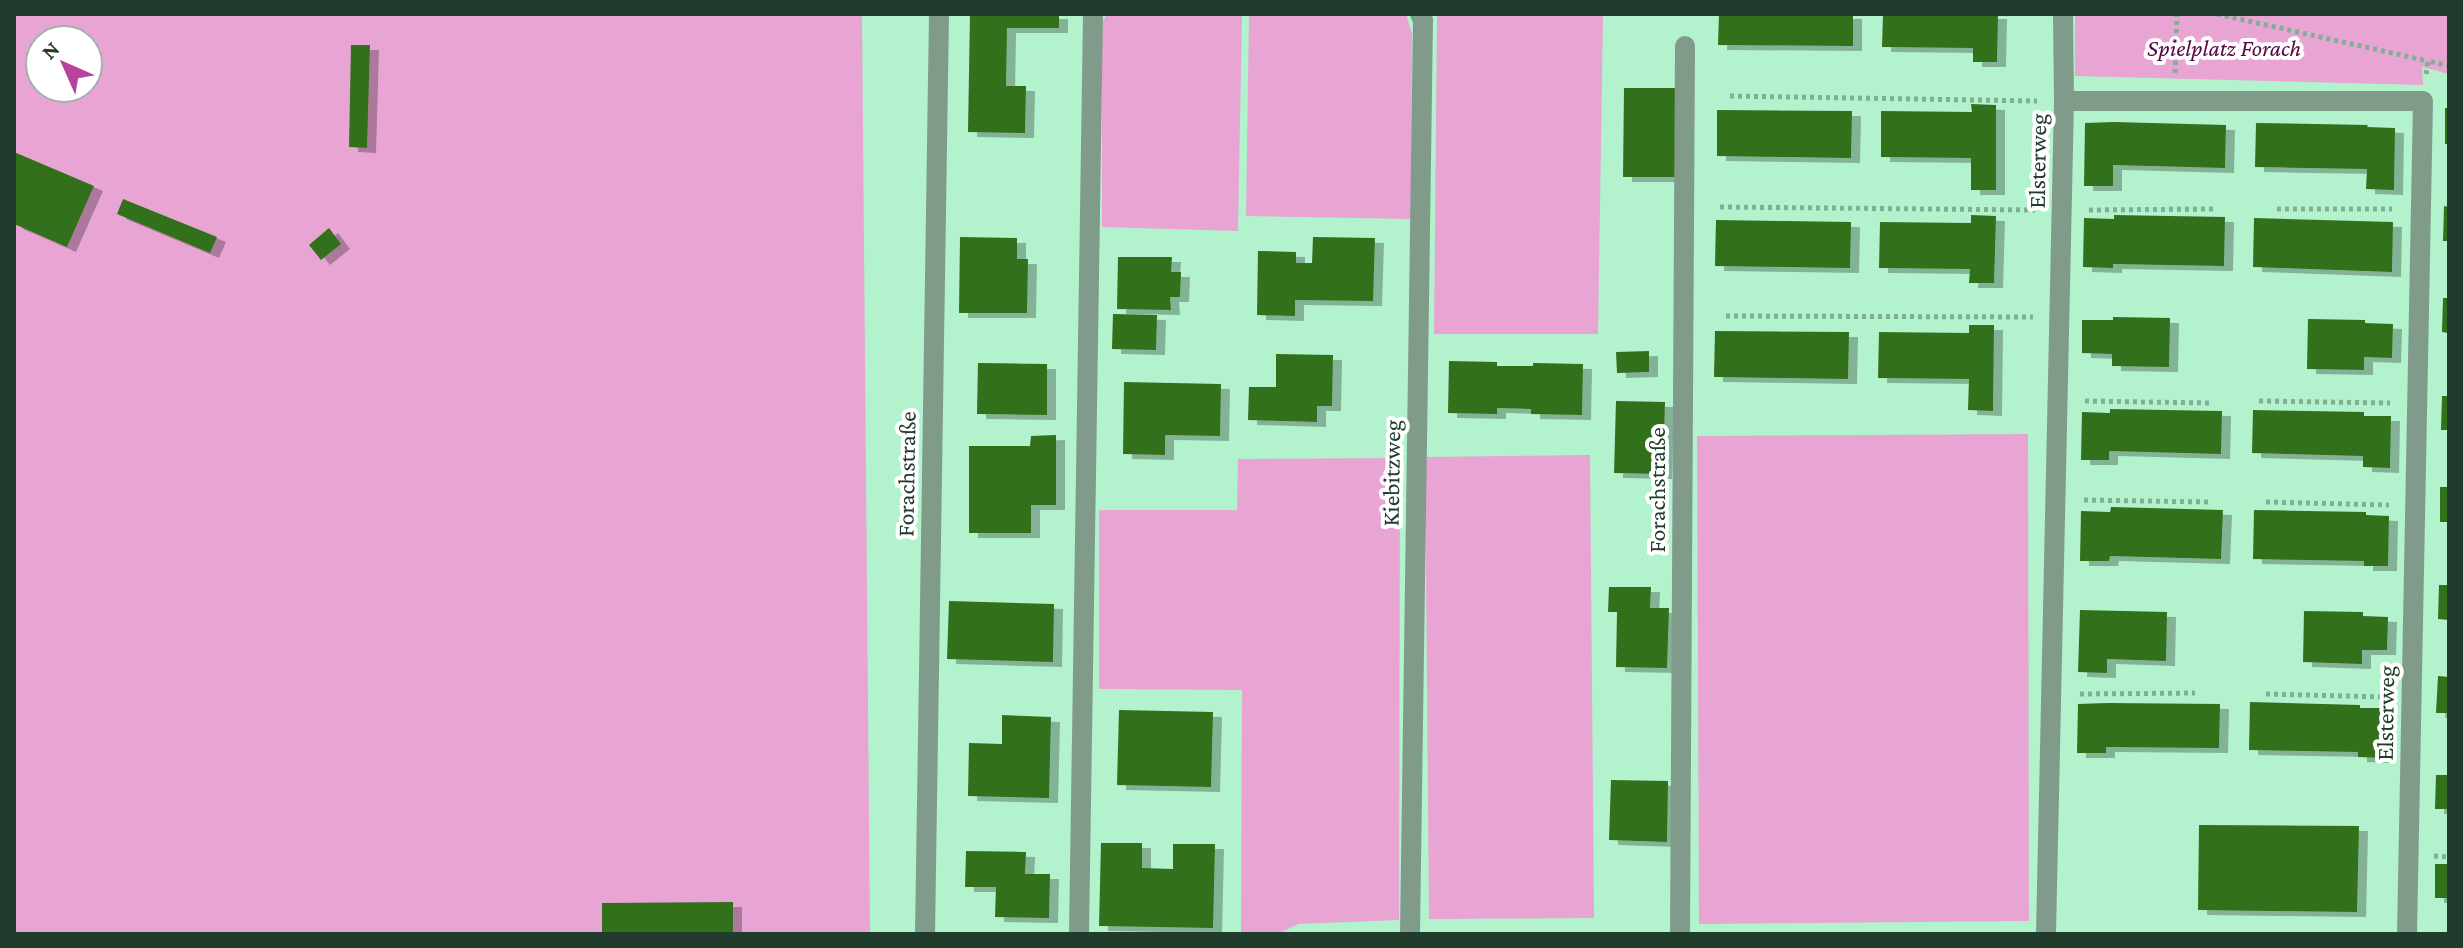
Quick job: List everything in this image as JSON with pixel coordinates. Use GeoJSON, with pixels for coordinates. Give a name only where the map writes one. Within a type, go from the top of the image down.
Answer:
{"type":"FeatureCollection","features":[{"type":"Feature","properties":{"kind":"street","name":"Forachstraße"},"geometry":{"type":"LineString","coordinates":[[925,934],[939,14]]}},
{"type":"Feature","properties":{"kind":"street"},"geometry":{"type":"LineString","coordinates":[[1079,934],[1093,14]]}},
{"type":"Feature","properties":{"kind":"street","name":"Kiebitzweg"},"geometry":{"type":"LineString","coordinates":[[1410,934],[1423,20],[1420,14]]}},
{"type":"Feature","properties":{"kind":"street"},"geometry":{"type":"LineString","coordinates":[[2063,14],[2064,101]]}},
{"type":"Feature","properties":{"kind":"street","name":"Forachstraße"},"geometry":{"type":"LineString","coordinates":[[1680,934],[1685,46]]}},
{"type":"Feature","properties":{"kind":"street","name":"Elsterweg"},"geometry":{"type":"LineString","coordinates":[[2046,934],[2064,101],[2423,101],[2407,934]]}},
{"type":"Feature","properties":{"kind":"path"},"geometry":{"type":"LineString","coordinates":[[2173,101],[2177,14]]}},
{"type":"Feature","properties":{"kind":"path"},"geometry":{"type":"LineString","coordinates":[[2217,14],[2428,61]]}},
{"type":"Feature","properties":{"kind":"path"},"geometry":{"type":"LineString","coordinates":[[1730,96],[2064,101]]}},
{"type":"Feature","properties":{"kind":"path"},"geometry":{"type":"LineString","coordinates":[[1720,207],[2214,209]]}},
{"type":"Feature","properties":{"kind":"path"},"geometry":{"type":"LineString","coordinates":[[2277,209],[2421,209]]}},
{"type":"Feature","properties":{"kind":"path"},"geometry":{"type":"LineString","coordinates":[[1726,316],[2059,317]]}},
{"type":"Feature","properties":{"kind":"path"},"geometry":{"type":"LineString","coordinates":[[2058,401],[2212,403]]}},
{"type":"Feature","properties":{"kind":"path"},"geometry":{"type":"LineString","coordinates":[[2259,401],[2417,403]]}},
{"type":"Feature","properties":{"kind":"path"},"geometry":{"type":"LineString","coordinates":[[2056,500],[2211,502]]}},
{"type":"Feature","properties":{"kind":"path"},"geometry":{"type":"LineString","coordinates":[[2266,502],[2415,506]]}},
{"type":"Feature","properties":{"kind":"path"},"geometry":{"type":"LineString","coordinates":[[2051,694],[2195,693]]}},
{"type":"Feature","properties":{"kind":"path"},"geometry":{"type":"LineString","coordinates":[[2266,694],[2411,697]]}},
{"type":"Feature","properties":{"kind":"green space"},"geometry":{"type":"Polygon","coordinates":[[[14,14],[862,14],[870,934],[14,934],[14,14]]]}},
{"type":"Feature","properties":{"kind":"green space"},"geometry":{"type":"Polygon","coordinates":[[[1107,14],[1242,14],[1238,231],[1102,227],[1102,23],[1107,14]]]}},
{"type":"Feature","properties":{"kind":"green space"},"geometry":{"type":"Polygon","coordinates":[[[1249,14],[1406,14],[1412,34],[1411,219],[1246,216],[1249,14]]]}},
{"type":"Feature","properties":{"kind":"green space"},"geometry":{"type":"Polygon","coordinates":[[[1437,14],[1603,14],[1598,334],[1434,334],[1437,14]]]}},
{"type":"Feature","properties":{"kind":"green space","name":"Spielplatz Forach"},"geometry":{"type":"Polygon","coordinates":[[[2075,14],[2449,14],[2449,74],[2422,67],[2423,85],[2075,76],[2075,14]]]}},
{"type":"Feature","properties":{"kind":"green space"},"geometry":{"type":"Polygon","coordinates":[[[2028,434],[2029,921],[1699,924],[1697,436],[2028,434]]]}},
{"type":"Feature","properties":{"kind":"green space"},"geometry":{"type":"Polygon","coordinates":[[[1590,455],[1594,918],[1429,919],[1425,457],[1590,455]]]}},
{"type":"Feature","properties":{"kind":"green space"},"geometry":{"type":"Polygon","coordinates":[[[1400,458],[1399,920],[1299,924],[1277,934],[1241,934],[1242,690],[1099,689],[1099,510],[1237,510],[1238,459],[1400,458]]]}},
{"type":"Feature","properties":{"kind":"building"},"geometry":{"type":"Polygon","coordinates":[[[970,14],[1059,14],[1059,28],[1007,28],[1006,86],[1026,86],[1025,133],[968,132],[970,14]]]}},
{"type":"Feature","properties":{"kind":"building"},"geometry":{"type":"Polygon","coordinates":[[[1719,14],[1853,14],[1853,46],[1718,45],[1719,14]]]}},
{"type":"Feature","properties":{"kind":"building"},"geometry":{"type":"Polygon","coordinates":[[[1883,14],[1998,14],[1997,62],[1973,62],[1973,48],[1882,47],[1883,14]]]}},
{"type":"Feature","properties":{"kind":"building"},"geometry":{"type":"Polygon","coordinates":[[[351,45],[370,45],[367,148],[349,147],[351,45]]]}},
{"type":"Feature","properties":{"kind":"building"},"geometry":{"type":"Polygon","coordinates":[[[1624,88],[1677,88],[1676,177],[1623,177],[1624,88]]]}},
{"type":"Feature","properties":{"kind":"building"},"geometry":{"type":"Polygon","coordinates":[[[1971,104],[1996,105],[1996,190],[1971,190],[1971,158],[1881,157],[1881,111],[1972,112],[1971,104]]]}},
{"type":"Feature","properties":{"kind":"building"},"geometry":{"type":"Polygon","coordinates":[[[2445,108],[2449,108],[2449,144],[2445,144],[2445,108]]]}},
{"type":"Feature","properties":{"kind":"building"},"geometry":{"type":"Polygon","coordinates":[[[1717,110],[1852,111],[1851,158],[1717,156],[1717,110]]]}},
{"type":"Feature","properties":{"kind":"building"},"geometry":{"type":"Polygon","coordinates":[[[2085,123],[2226,125],[2225,168],[2113,165],[2113,186],[2084,186],[2085,123]]]}},
{"type":"Feature","properties":{"kind":"building"},"geometry":{"type":"Polygon","coordinates":[[[2256,123],[2395,128],[2394,190],[2366,189],[2367,169],[2255,167],[2256,123]]]}},
{"type":"Feature","properties":{"kind":"building"},"geometry":{"type":"Polygon","coordinates":[[[14,152],[94,186],[67,247],[14,224],[14,152]]]}},
{"type":"Feature","properties":{"kind":"building"},"geometry":{"type":"Polygon","coordinates":[[[123,199],[217,237],[210,253],[117,214],[123,199]]]}},
{"type":"Feature","properties":{"kind":"building"},"geometry":{"type":"Polygon","coordinates":[[[2444,206],[2449,207],[2449,241],[2443,241],[2444,206]]]}},
{"type":"Feature","properties":{"kind":"building"},"geometry":{"type":"Polygon","coordinates":[[[1971,215],[1996,216],[1994,283],[1969,283],[1970,269],[1879,268],[1880,222],[1971,223],[1971,215]]]}},
{"type":"Feature","properties":{"kind":"building"},"geometry":{"type":"Polygon","coordinates":[[[2114,215],[2225,217],[2224,266],[2113,264],[2113,268],[2083,267],[2084,218],[2114,219],[2114,215]]]}},
{"type":"Feature","properties":{"kind":"building"},"geometry":{"type":"Polygon","coordinates":[[[2254,218],[2393,222],[2392,272],[2253,267],[2254,218]]]}},
{"type":"Feature","properties":{"kind":"building"},"geometry":{"type":"Polygon","coordinates":[[[1716,220],[1851,222],[1850,268],[1715,266],[1716,220]]]}},
{"type":"Feature","properties":{"kind":"building"},"geometry":{"type":"Polygon","coordinates":[[[329,228],[341,244],[321,260],[309,245],[329,228]]]}},
{"type":"Feature","properties":{"kind":"building"},"geometry":{"type":"Polygon","coordinates":[[[960,237],[1017,238],[1017,259],[1028,259],[1027,313],[959,313],[960,237]]]}},
{"type":"Feature","properties":{"kind":"building"},"geometry":{"type":"Polygon","coordinates":[[[1313,237],[1375,238],[1373,301],[1295,300],[1295,316],[1257,315],[1258,251],[1296,252],[1296,263],[1312,263],[1313,237]]]}},
{"type":"Feature","properties":{"kind":"building"},"geometry":{"type":"Polygon","coordinates":[[[1118,257],[1172,257],[1171,272],[1181,272],[1180,297],[1170,297],[1171,310],[1117,309],[1118,257]]]}},
{"type":"Feature","properties":{"kind":"building"},"geometry":{"type":"Polygon","coordinates":[[[2443,298],[2449,298],[2449,333],[2442,332],[2443,298]]]}},
{"type":"Feature","properties":{"kind":"building"},"geometry":{"type":"Polygon","coordinates":[[[1113,314],[1157,315],[1156,350],[1112,349],[1113,314]]]}},
{"type":"Feature","properties":{"kind":"building"},"geometry":{"type":"Polygon","coordinates":[[[2113,317],[2170,318],[2169,367],[2112,366],[2112,354],[2082,353],[2082,320],[2113,320],[2113,317]]]}},
{"type":"Feature","properties":{"kind":"building"},"geometry":{"type":"Polygon","coordinates":[[[2308,319],[2393,324],[2392,358],[2364,357],[2364,370],[2307,369],[2308,319]]]}},
{"type":"Feature","properties":{"kind":"building"},"geometry":{"type":"Polygon","coordinates":[[[1969,325],[1994,325],[1993,411],[1968,410],[1969,379],[1878,378],[1879,332],[1969,333],[1969,325]]]}},
{"type":"Feature","properties":{"kind":"building"},"geometry":{"type":"Polygon","coordinates":[[[1715,331],[1849,332],[1848,379],[1714,377],[1715,331]]]}},
{"type":"Feature","properties":{"kind":"building"},"geometry":{"type":"Polygon","coordinates":[[[1649,351],[1649,372],[1617,373],[1616,352],[1649,351]]]}},
{"type":"Feature","properties":{"kind":"building"},"geometry":{"type":"Polygon","coordinates":[[[1276,354],[1333,355],[1332,406],[1317,406],[1317,422],[1248,420],[1249,387],[1276,387],[1276,354]]]}},
{"type":"Feature","properties":{"kind":"building"},"geometry":{"type":"Polygon","coordinates":[[[1449,361],[1497,362],[1497,366],[1583,364],[1582,415],[1531,414],[1531,409],[1497,408],[1497,414],[1448,413],[1449,361]]]}},
{"type":"Feature","properties":{"kind":"building"},"geometry":{"type":"Polygon","coordinates":[[[978,363],[1047,364],[1047,415],[977,414],[978,363]]]}},
{"type":"Feature","properties":{"kind":"building"},"geometry":{"type":"Polygon","coordinates":[[[1124,382],[1221,384],[1220,436],[1165,435],[1165,455],[1123,454],[1124,382]]]}},
{"type":"Feature","properties":{"kind":"building"},"geometry":{"type":"Polygon","coordinates":[[[2442,396],[2449,396],[2449,430],[2441,430],[2442,396]]]}},
{"type":"Feature","properties":{"kind":"building"},"geometry":{"type":"Polygon","coordinates":[[[1616,401],[1665,402],[1663,474],[1614,473],[1616,401]]]}},
{"type":"Feature","properties":{"kind":"building"},"geometry":{"type":"Polygon","coordinates":[[[2110,409],[2222,411],[2221,454],[2109,451],[2109,460],[2081,460],[2082,412],[2110,413],[2110,409]]]}},
{"type":"Feature","properties":{"kind":"building"},"geometry":{"type":"Polygon","coordinates":[[[2253,410],[2364,412],[2364,416],[2391,416],[2390,468],[2363,467],[2363,456],[2252,453],[2253,410]]]}},
{"type":"Feature","properties":{"kind":"building"},"geometry":{"type":"Polygon","coordinates":[[[1056,435],[1056,505],[1031,505],[1031,533],[969,533],[969,446],[1030,446],[1031,436],[1056,435]]]}},
{"type":"Feature","properties":{"kind":"building"},"geometry":{"type":"Polygon","coordinates":[[[2440,487],[2449,487],[2449,522],[2440,522],[2440,487]]]}},
{"type":"Feature","properties":{"kind":"building"},"geometry":{"type":"Polygon","coordinates":[[[2111,507],[2223,510],[2221,559],[2110,556],[2109,561],[2080,561],[2081,511],[2110,512],[2111,507]]]}},
{"type":"Feature","properties":{"kind":"building"},"geometry":{"type":"Polygon","coordinates":[[[2254,510],[2366,512],[2366,515],[2389,516],[2388,566],[2364,566],[2364,561],[2253,559],[2254,510]]]}},
{"type":"Feature","properties":{"kind":"building"},"geometry":{"type":"Polygon","coordinates":[[[2439,585],[2449,585],[2449,620],[2438,619],[2439,585]]]}},
{"type":"Feature","properties":{"kind":"building"},"geometry":{"type":"Polygon","coordinates":[[[1609,587],[1651,587],[1650,608],[1669,608],[1667,668],[1616,667],[1617,612],[1608,612],[1609,587]]]}},
{"type":"Feature","properties":{"kind":"building"},"geometry":{"type":"Polygon","coordinates":[[[949,601],[1054,604],[1053,662],[947,659],[949,601]]]}},
{"type":"Feature","properties":{"kind":"building"},"geometry":{"type":"Polygon","coordinates":[[[2080,610],[2167,612],[2166,661],[2107,659],[2107,673],[2078,672],[2080,610]]]}},
{"type":"Feature","properties":{"kind":"building"},"geometry":{"type":"Polygon","coordinates":[[[2304,611],[2363,612],[2363,616],[2388,617],[2387,650],[2362,650],[2362,664],[2303,662],[2304,611]]]}},
{"type":"Feature","properties":{"kind":"building"},"geometry":{"type":"Polygon","coordinates":[[[2438,676],[2449,677],[2449,713],[2436,713],[2438,676]]]}},
{"type":"Feature","properties":{"kind":"building"},"geometry":{"type":"Polygon","coordinates":[[[2250,702],[2387,708],[2385,758],[2358,757],[2358,752],[2249,750],[2250,702]]]}},
{"type":"Feature","properties":{"kind":"building"},"geometry":{"type":"Polygon","coordinates":[[[2078,704],[2220,704],[2219,748],[2106,747],[2106,753],[2077,753],[2078,704]]]}},
{"type":"Feature","properties":{"kind":"building"},"geometry":{"type":"Polygon","coordinates":[[[1119,710],[1213,712],[1211,787],[1117,785],[1119,710]]]}},
{"type":"Feature","properties":{"kind":"building"},"geometry":{"type":"Polygon","coordinates":[[[1002,715],[1051,717],[1049,798],[968,796],[969,743],[1002,744],[1002,715]]]}},
{"type":"Feature","properties":{"kind":"building"},"geometry":{"type":"Polygon","coordinates":[[[2436,775],[2449,775],[2449,809],[2435,809],[2436,775]]]}},
{"type":"Feature","properties":{"kind":"building"},"geometry":{"type":"Polygon","coordinates":[[[1611,780],[1668,781],[1667,842],[1609,840],[1611,780]]]}},
{"type":"Feature","properties":{"kind":"building"},"geometry":{"type":"Polygon","coordinates":[[[2199,825],[2359,826],[2357,912],[2198,910],[2199,825]]]}},
{"type":"Feature","properties":{"kind":"building"},"geometry":{"type":"Polygon","coordinates":[[[1101,843],[1142,843],[1142,868],[1173,869],[1173,844],[1215,844],[1213,928],[1099,926],[1101,843]]]}},
{"type":"Feature","properties":{"kind":"building"},"geometry":{"type":"Polygon","coordinates":[[[966,851],[1026,852],[1025,874],[1050,874],[1049,918],[995,917],[996,887],[965,887],[966,851]]]}},
{"type":"Feature","properties":{"kind":"building"},"geometry":{"type":"Polygon","coordinates":[[[2435,864],[2449,864],[2449,898],[2435,898],[2435,864]]]}},
{"type":"Feature","properties":{"kind":"building"},"geometry":{"type":"Polygon","coordinates":[[[733,902],[733,934],[602,934],[602,903],[733,902]]]}}]}
